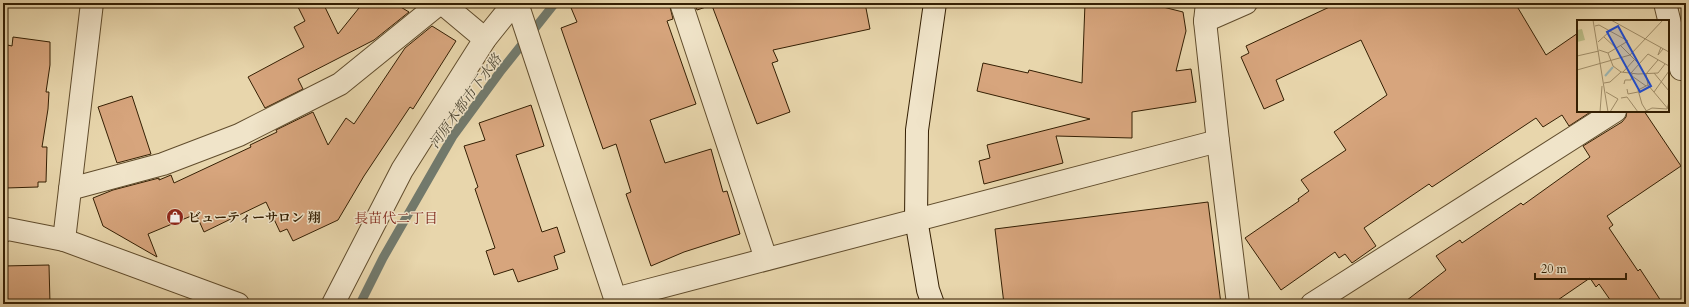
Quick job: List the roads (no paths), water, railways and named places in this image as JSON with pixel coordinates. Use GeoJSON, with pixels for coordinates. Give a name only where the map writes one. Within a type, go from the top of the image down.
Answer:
{"type":"FeatureCollection","features":[{"type":"Feature","properties":{"kind":"street"},"geometry":{"type":"LineString","coordinates":[[64,240],[92,3]]}},
{"type":"Feature","properties":{"kind":"street"},"geometry":{"type":"LineString","coordinates":[[70,189],[163,164],[239,135],[340,84],[441,3],[485,39]]}},
{"type":"Feature","properties":{"kind":"street"},"geometry":{"type":"LineString","coordinates":[[333,304],[402,170],[485,39],[514,3]]}},
{"type":"Feature","properties":{"kind":"street"},"geometry":{"type":"LineString","coordinates":[[517,3],[616,301],[916,219],[1218,141]]}},
{"type":"Feature","properties":{"kind":"street"},"geometry":{"type":"LineString","coordinates":[[681,3],[766,259]]}},
{"type":"Feature","properties":{"kind":"street"},"geometry":{"type":"LineString","coordinates":[[933,304],[928,290],[916,219],[917,130],[935,3]]}},
{"type":"Feature","properties":{"kind":"street"},"geometry":{"type":"LineString","coordinates":[[1238,304],[1218,141],[1206,12],[1246,3]]}},
{"type":"Feature","properties":{"kind":"street"},"geometry":{"type":"LineString","coordinates":[[1664,3],[1668,20]]}},
{"type":"Feature","properties":{"kind":"street"},"geometry":{"type":"LineString","coordinates":[[1669,27],[1678,71]]}},
{"type":"Feature","properties":{"kind":"street"},"geometry":{"type":"LineString","coordinates":[[1312,304],[1613,112]]}},
{"type":"Feature","properties":{"kind":"street"},"geometry":{"type":"LineString","coordinates":[[3,231],[8,229],[64,240],[238,304]]}},
{"type":"Feature","properties":{"kind":"waterway","name":"河原木都市下水路"},"geometry":{"type":"LineString","coordinates":[[360,304],[383,258],[453,136],[500,72],[555,3]]}},
{"type":"Feature","properties":{"kind":"place","name":"ビューティーサロン 翔"},"geometry":{"type":"Point","coordinates":[175,217]}},
{"type":"Feature","properties":{"kind":"district","name":"長苗代二丁目"},"geometry":{"type":"Point","coordinates":[396,218]}}]}
